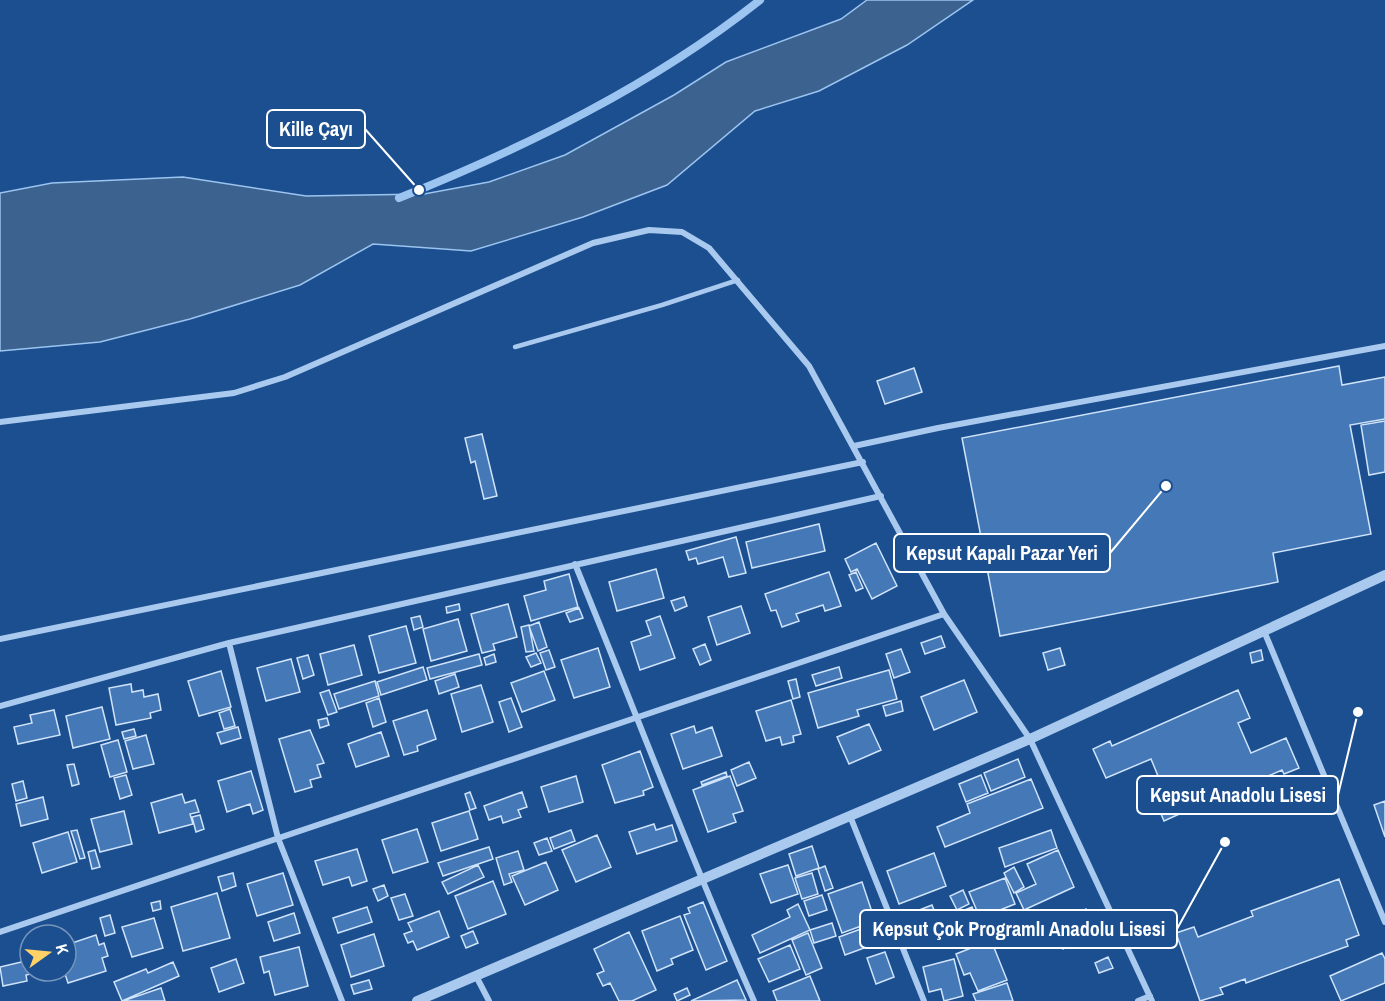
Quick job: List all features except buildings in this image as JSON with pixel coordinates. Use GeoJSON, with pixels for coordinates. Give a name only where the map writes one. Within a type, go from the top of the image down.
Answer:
{"type":"FeatureCollection","features":[{"type":"Feature","properties":{"kind":"street"},"geometry":{"type":"LineString","coordinates":[[0,422],[234,393],[285,377],[593,243],[649,230],[682,232],[709,248],[810,366],[944,614],[1030,739],[1151,999],[1138,1001]]}},
{"type":"Feature","properties":{"kind":"street"},"geometry":{"type":"LineString","coordinates":[[854,446],[938,428],[1385,346]]}},
{"type":"Feature","properties":{"kind":"street"},"geometry":{"type":"LineString","coordinates":[[0,639],[863,462]]}},
{"type":"Feature","properties":{"kind":"street"},"geometry":{"type":"LineString","coordinates":[[0,706],[229,643],[881,496]]}},
{"type":"Feature","properties":{"kind":"street"},"geometry":{"type":"LineString","coordinates":[[575,564],[638,717],[700,880],[754,1001]]}},
{"type":"Feature","properties":{"kind":"street"},"geometry":{"type":"LineString","coordinates":[[417,1001],[1030,739],[1385,575]]}},
{"type":"Feature","properties":{"kind":"street"},"geometry":{"type":"LineString","coordinates":[[0,932],[944,614]]}},
{"type":"Feature","properties":{"kind":"street"},"geometry":{"type":"LineString","coordinates":[[1264,631],[1385,922]]}},
{"type":"Feature","properties":{"kind":"street"},"geometry":{"type":"LineString","coordinates":[[229,643],[278,838],[342,1001]]}},
{"type":"Feature","properties":{"kind":"street"},"geometry":{"type":"LineString","coordinates":[[850,816],[924,1001]]}},
{"type":"Feature","properties":{"kind":"street"},"geometry":{"type":"LineString","coordinates":[[476,976],[489,1001]]}},
{"type":"Feature","properties":{"kind":"lane"},"geometry":{"type":"LineString","coordinates":[[515,347],[662,305],[738,280]]}},
{"type":"Feature","properties":{"kind":"water"},"geometry":{"type":"Polygon","coordinates":[[[867,0],[973,0],[907,45],[819,91],[755,111],[667,185],[583,217],[471,251],[373,244],[300,285],[190,319],[100,342],[0,351],[0,193],[52,183],[183,177],[306,196],[424,194],[489,182],[565,155],[674,95],[726,62],[841,19],[867,0]]]}},
{"type":"Feature","properties":{"kind":"waterway"},"geometry":{"type":"LineString","coordinates":[[399,198],[494,158],[587,112],[676,60],[760,0]]}},
{"type":"Feature","properties":{"kind":"place","name":"Kille Çayı"},"geometry":{"type":"Point","coordinates":[419,190]}},
{"type":"Feature","properties":{"kind":"place","name":"Kepsut Kapalı Pazar Yeri"},"geometry":{"type":"Point","coordinates":[1166,486]}},
{"type":"Feature","properties":{"kind":"place","name":"Kepsut Anadolu Lisesi"},"geometry":{"type":"Point","coordinates":[1358,712]}},
{"type":"Feature","properties":{"kind":"place","name":"Kepsut Çok Programlı Anadolu Lisesi"},"geometry":{"type":"Point","coordinates":[1225,842]}}]}
